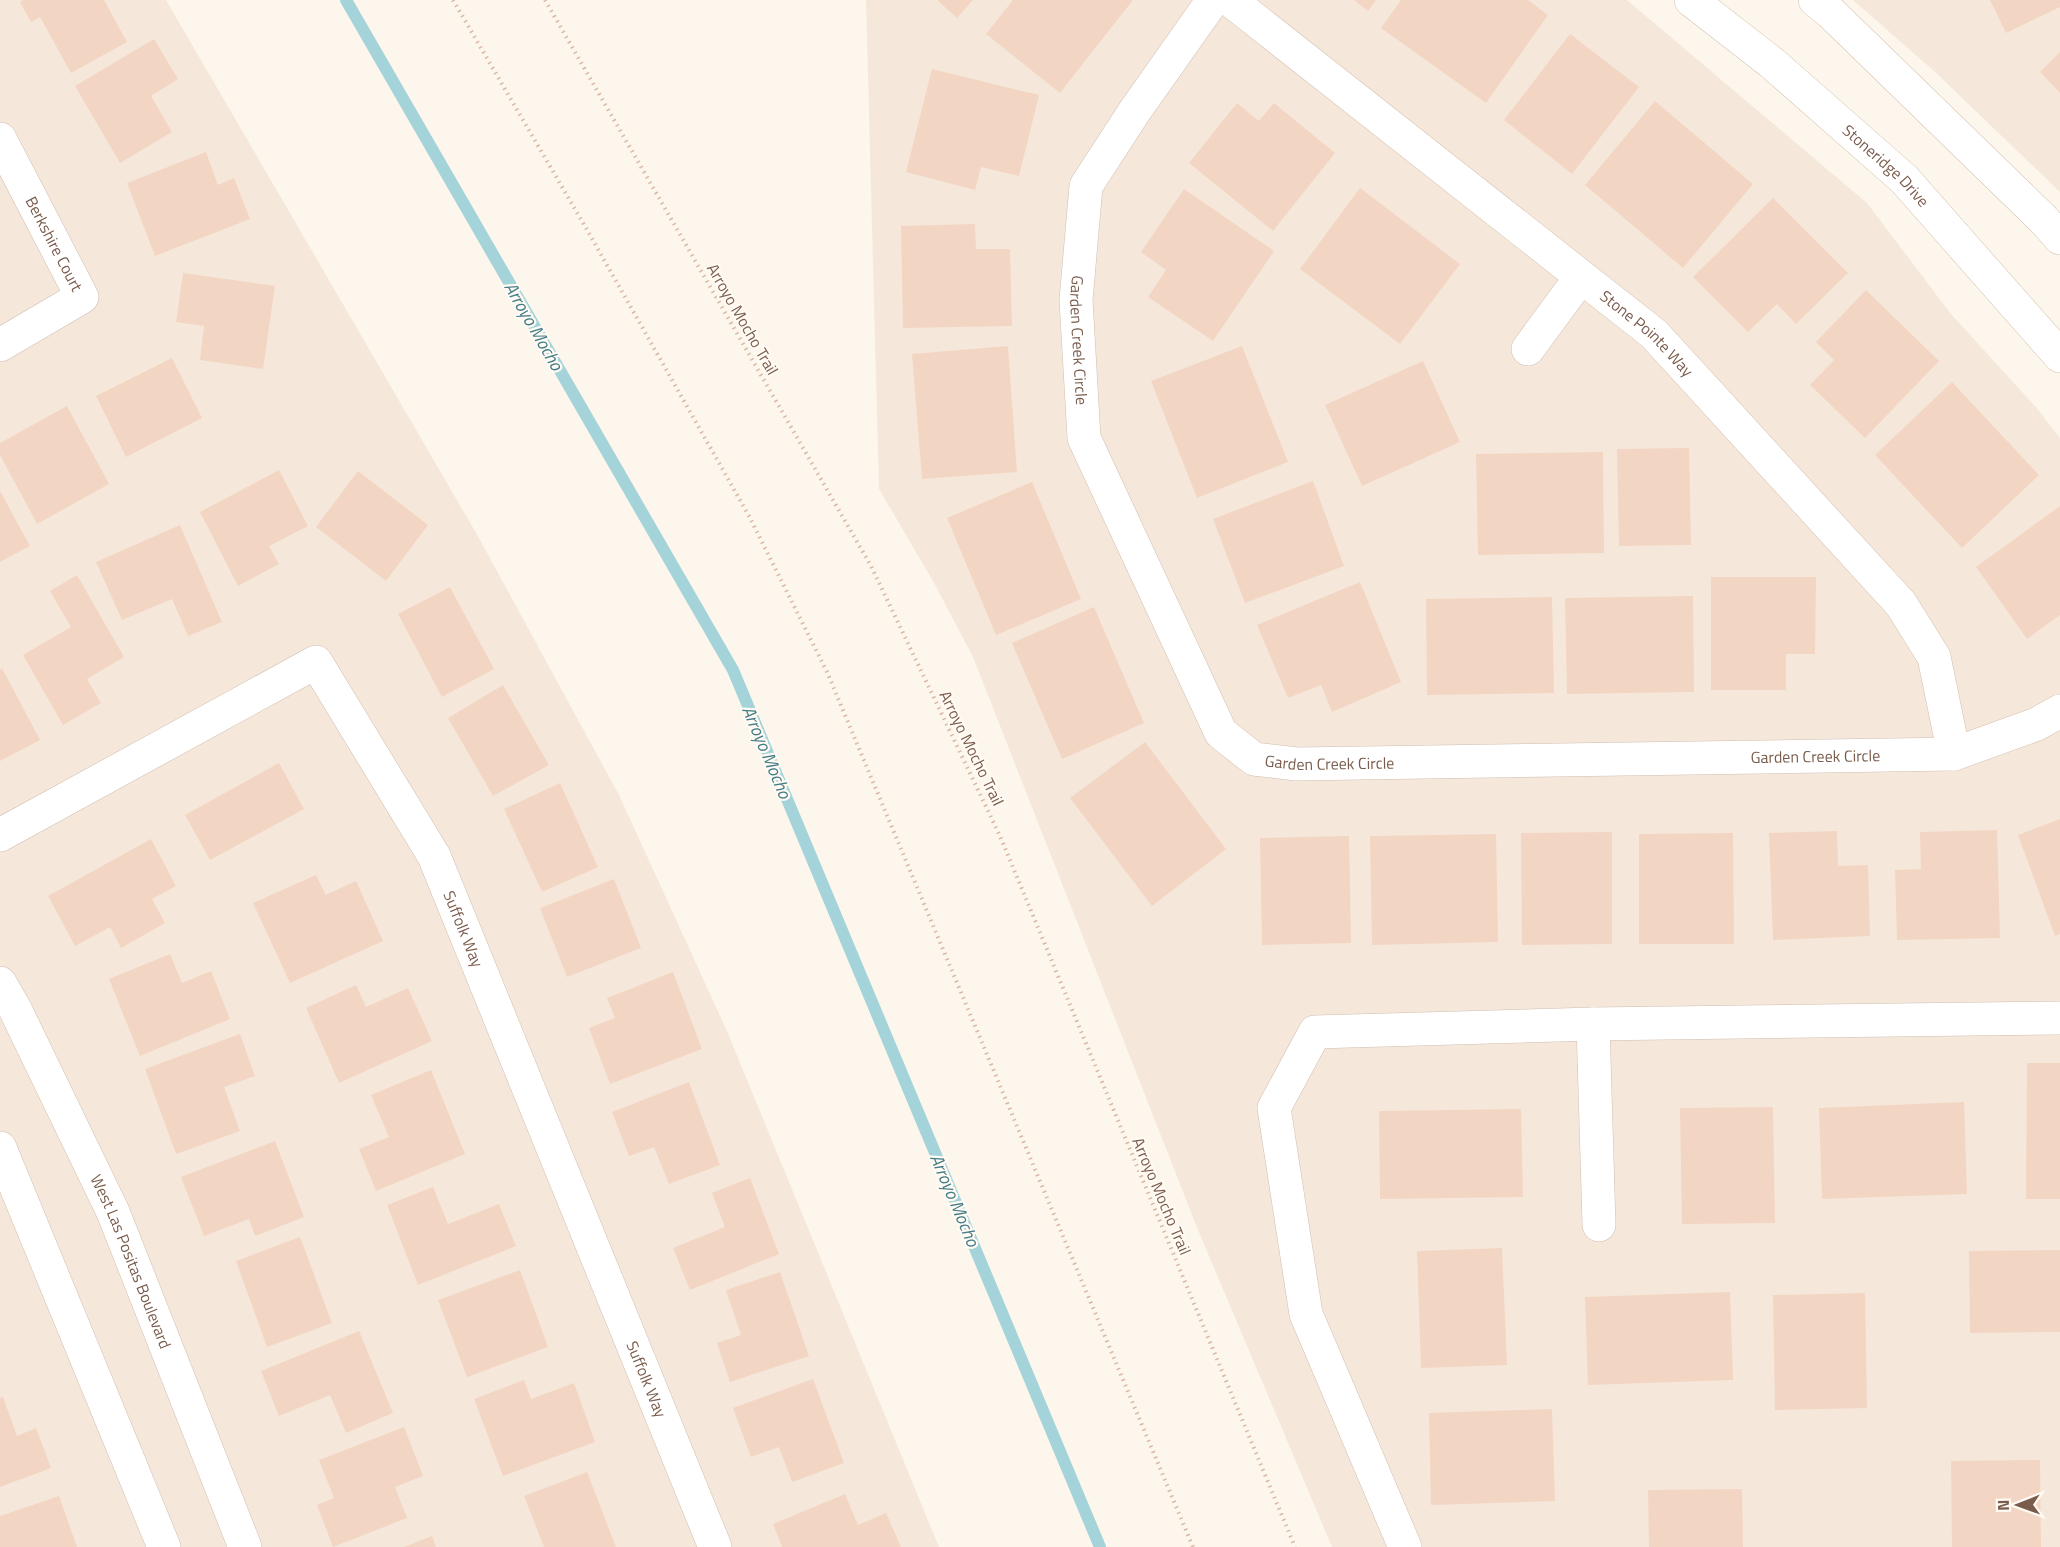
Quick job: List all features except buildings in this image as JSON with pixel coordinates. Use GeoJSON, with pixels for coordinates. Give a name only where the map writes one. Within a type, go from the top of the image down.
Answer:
{"type":"FeatureCollection","features":[{"type":"Feature","properties":{"kind":"street","name":"Garden Creek Circle"},"geometry":{"type":"LineString","coordinates":[[1213,0],[1134,112],[1086,186],[1076,300],[1084,438],[1221,733],[1254,759],[1297,764],[1954,754],[2037,724],[2060,711]]}},
{"type":"Feature","properties":{"kind":"street","name":"Stone Pointe Way"},"geometry":{"type":"LineString","coordinates":[[1230,0],[1654,334],[1901,604],[1934,657],[1954,754]]}},
{"type":"Feature","properties":{"kind":"street","name":"Stoneridge Drive"},"geometry":{"type":"LineString","coordinates":[[1691,0],[1772,63],[1904,179],[2060,356]]}},
{"type":"Feature","properties":{"kind":"street"},"geometry":{"type":"LineString","coordinates":[[1815,0],[1830,12],[2060,238]]}},
{"type":"Feature","properties":{"kind":"street","name":"Berkshire Court"},"geometry":{"type":"LineString","coordinates":[[0,139],[82,297],[0,345]]}},
{"type":"Feature","properties":{"kind":"street"},"geometry":{"type":"LineString","coordinates":[[1528,349],[1581,276]]}},
{"type":"Feature","properties":{"kind":"street","name":"Suffolk Way"},"geometry":{"type":"LineString","coordinates":[[0,835],[316,662],[434,856],[715,1547]]}},
{"type":"Feature","properties":{"kind":"street","name":"West Las Positas Boulevard"},"geometry":{"type":"LineString","coordinates":[[0,984],[20,1019],[113,1212],[244,1547]]}},
{"type":"Feature","properties":{"kind":"street"},"geometry":{"type":"LineString","coordinates":[[1405,1547],[1306,1314],[1274,1108],[1315,1032],[1593,1024],[2060,1018]]}},
{"type":"Feature","properties":{"kind":"street"},"geometry":{"type":"LineString","coordinates":[[1593,1024],[1599,1225]]}},
{"type":"Feature","properties":{"kind":"street"},"geometry":{"type":"LineString","coordinates":[[0,1148],[164,1547]]}},
{"type":"Feature","properties":{"kind":"path"},"geometry":{"type":"LineString","coordinates":[[453,0],[750,516],[827,672],[1193,1547]]}},
{"type":"Feature","properties":{"kind":"path","name":"Arroyo Mocho Trail"},"geometry":{"type":"LineString","coordinates":[[545,0],[871,566],[1000,836],[1295,1547]]}},
{"type":"Feature","properties":{"kind":"shaded area"},"geometry":{"type":"Polygon","coordinates":[[[0,0],[166,0],[479,538],[619,795],[727,1031],[939,1547],[0,1547],[0,0]]]}},
{"type":"Feature","properties":{"kind":"shaded area"},"geometry":{"type":"Polygon","coordinates":[[[866,0],[1627,0],[1867,203],[1951,314],[2035,406],[2060,438],[2060,1547],[1332,1547],[1198,1230],[973,657],[933,581],[879,489],[866,0]]]}},
{"type":"Feature","properties":{"kind":"shaded area"},"geometry":{"type":"Polygon","coordinates":[[[1853,0],[2060,0],[2060,192],[1934,71],[1853,0]]]}},
{"type":"Feature","properties":{"kind":"waterway","name":"Arroyo Mocho"},"geometry":{"type":"LineString","coordinates":[[346,0],[733,670],[1100,1547]]}}]}
